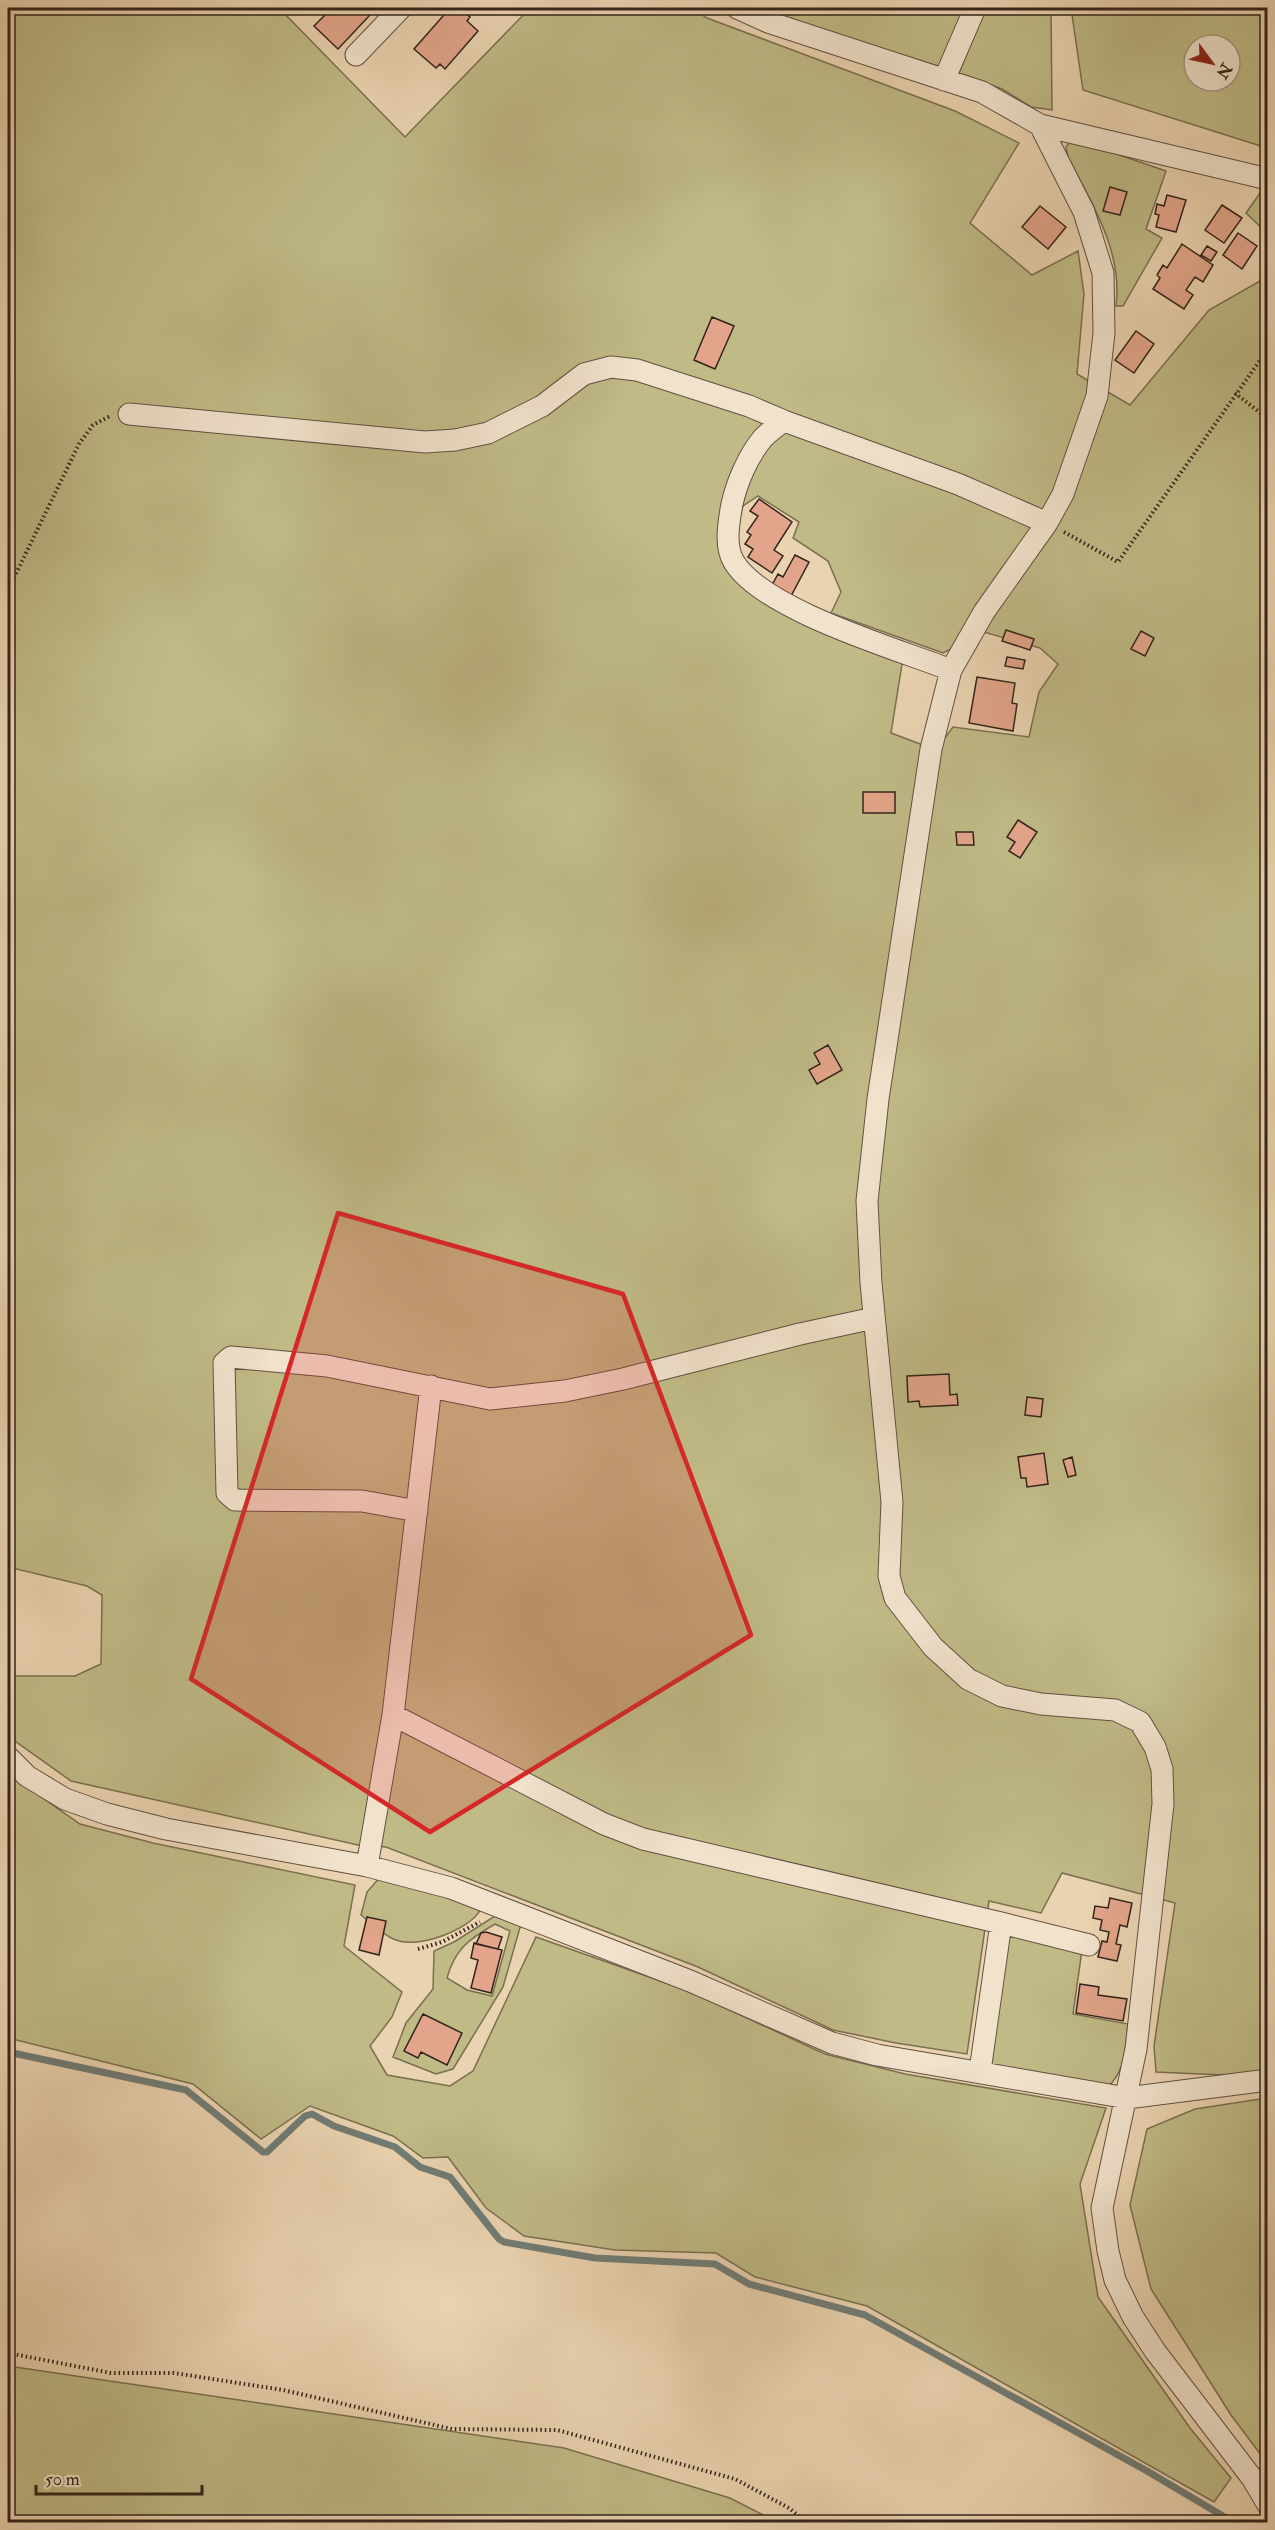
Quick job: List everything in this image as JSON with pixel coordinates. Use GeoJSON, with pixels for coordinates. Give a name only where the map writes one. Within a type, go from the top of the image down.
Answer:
{"type":"FeatureCollection","features":[{"type":"Feature","properties":{"kind":"street"},"geometry":{"type":"LineString","coordinates":[[356,55],[401,8]]}},
{"type":"Feature","properties":{"kind":"street"},"geometry":{"type":"LineString","coordinates":[[737,8],[768,22],[944,80],[1002,102],[1040,125],[1268,179]]}},
{"type":"Feature","properties":{"kind":"street"},"geometry":{"type":"LineString","coordinates":[[944,80],[975,8]]}},
{"type":"Feature","properties":{"kind":"street"},"geometry":{"type":"LineString","coordinates":[[1040,125],[1084,212],[1103,273],[1104,323],[1097,396],[1073,468],[1047,522],[984,612],[951,670],[931,749],[878,1099],[867,1201],[874,1318],[892,1502],[889,1576],[895,1598],[933,1647],[968,1679],[1002,1696],[1041,1704],[1115,1710],[1140,1722],[1155,1747],[1162,1769],[1163,1804],[1136,2049],[1102,2208],[1108,2251],[1115,2280],[1133,2317],[1155,2351],[1252,2478],[1268,2505]]}},
{"type":"Feature","properties":{"kind":"street"},"geometry":{"type":"LineString","coordinates":[[129,414],[425,442],[455,440],[488,433],[542,406],[584,374],[611,367],[637,370],[749,406],[784,421],[958,484],[1047,522]]}},
{"type":"Feature","properties":{"kind":"street"},"geometry":{"type":"LineString","coordinates":[[784,421],[763,438],[735,489],[729,518],[728,543],[733,561],[747,578],[791,608],[951,670]]}},
{"type":"Feature","properties":{"kind":"street"},"geometry":{"type":"LineString","coordinates":[[417,1511],[362,1501],[235,1500],[227,1493],[224,1363],[231,1357],[327,1365],[490,1399],[565,1391],[622,1379],[800,1334],[874,1318]]}},
{"type":"Feature","properties":{"kind":"street"},"geometry":{"type":"LineString","coordinates":[[367,1866],[393,1715],[431,1386]]}},
{"type":"Feature","properties":{"kind":"street"},"geometry":{"type":"LineString","coordinates":[[393,1715],[604,1824],[643,1839],[1089,1945]]}},
{"type":"Feature","properties":{"kind":"street"},"geometry":{"type":"LineString","coordinates":[[8,1757],[27,1776],[65,1799],[107,1814],[166,1829],[367,1866],[451,1888],[690,1981],[832,2043],[877,2055],[1127,2098],[1268,2080]]}},
{"type":"Feature","properties":{"kind":"street"},"geometry":{"type":"LineString","coordinates":[[980,2071],[1001,1923]]}},
{"type":"Feature","properties":{"kind":"path"},"geometry":{"type":"LineString","coordinates":[[1047,522],[1118,562],[1268,349]]}},
{"type":"Feature","properties":{"kind":"path"},"geometry":{"type":"LineString","coordinates":[[1235,393],[1268,419]]}},
{"type":"Feature","properties":{"kind":"path"},"geometry":{"type":"LineString","coordinates":[[8,590],[79,444],[93,425],[107,417],[129,414]]}},
{"type":"Feature","properties":{"kind":"path"},"geometry":{"type":"LineString","coordinates":[[418,1948],[442,1942],[470,1929],[499,1906]]}},
{"type":"Feature","properties":{"kind":"path"},"geometry":{"type":"LineString","coordinates":[[8,2353],[111,2373],[174,2373],[283,2390],[452,2429],[557,2430],[735,2479],[789,2508],[806,2523]]}},
{"type":"Feature","properties":{"kind":"highlighted area"},"geometry":{"type":"Polygon","coordinates":[[[338,1213],[623,1294],[751,1635],[430,1832],[191,1679],[338,1213]]]}},
{"type":"Feature","properties":{"kind":"shaded area"},"geometry":{"type":"Polygon","coordinates":[[[8,8],[279,8],[405,137],[530,8],[692,8],[707,18],[955,111],[1019,143],[970,223],[1032,275],[1078,251],[1084,294],[1077,374],[1130,405],[1209,310],[1267,277],[1267,2077],[1156,2072],[1154,2046],[1175,1903],[1062,1873],[1041,1913],[989,1901],[967,2054],[833,2030],[698,1967],[386,1847],[358,1845],[71,1781],[8,1736],[8,1676],[75,1676],[101,1664],[102,1595],[87,1586],[8,1567],[8,8]],[[758,496],[743,506],[725,562],[903,658],[891,733],[936,750],[953,727],[1029,737],[1039,692],[1058,664],[1040,648],[984,632],[943,653],[831,613],[841,592],[828,561],[793,538],[799,522],[758,496]]]}},
{"type":"Feature","properties":{"kind":"shaded area"},"geometry":{"type":"Polygon","coordinates":[[[760,8],[966,8],[941,67],[820,30],[760,8]]]}},
{"type":"Feature","properties":{"kind":"shaded area"},"geometry":{"type":"Polygon","coordinates":[[[986,8],[1051,8],[1052,110],[1031,107],[1002,89],[959,73],[986,8]]]}},
{"type":"Feature","properties":{"kind":"shaded area"},"geometry":{"type":"Polygon","coordinates":[[[1071,8],[1267,8],[1267,148],[1083,90],[1071,8]]]}},
{"type":"Feature","properties":{"kind":"shaded area"},"geometry":{"type":"Polygon","coordinates":[[[1070,142],[1099,148],[1166,171],[1146,229],[1162,238],[1123,306],[1116,306],[1115,266],[1110,247],[1096,210],[1068,157],[1066,147],[1070,142]]]}},
{"type":"Feature","properties":{"kind":"shaded area"},"geometry":{"type":"Polygon","coordinates":[[[1260,193],[1267,194],[1267,233],[1246,213],[1260,193]]]}},
{"type":"Feature","properties":{"kind":"shaded area"},"geometry":{"type":"Polygon","coordinates":[[[10,1775],[80,1824],[153,1843],[355,1885],[344,1946],[402,1992],[392,2017],[370,2046],[387,2075],[450,2086],[473,2071],[536,1937],[686,1990],[825,2054],[905,2074],[1106,2108],[1080,2184],[1098,2297],[1190,2428],[1231,2478],[1214,2502],[867,2306],[755,2277],[716,2253],[615,2250],[524,2236],[486,2208],[448,2157],[423,2158],[393,2136],[310,2106],[261,2139],[193,2084],[8,2038],[8,1778],[10,1775]]]}},
{"type":"Feature","properties":{"kind":"shaded area"},"geometry":{"type":"Polygon","coordinates":[[[380,1877],[481,1909],[466,1924],[443,1936],[417,1942],[396,1940],[361,1915],[367,1892],[380,1877]]]}},
{"type":"Feature","properties":{"kind":"shaded area"},"geometry":{"type":"Polygon","coordinates":[[[498,1914],[521,1924],[503,1987],[453,2069],[436,2074],[393,2057],[406,2023],[433,1989],[434,1951],[454,1942],[498,1914]],[[495,1924],[478,1935],[459,1952],[447,1978],[467,1990],[492,1996],[510,1931],[495,1924]]]}},
{"type":"Feature","properties":{"kind":"shaded area"},"geometry":{"type":"Polygon","coordinates":[[[1006,1931],[1082,1950],[1073,2014],[1128,2024],[1121,2068],[1105,2090],[986,2067],[1006,1931]]]}},
{"type":"Feature","properties":{"kind":"shaded area"},"geometry":{"type":"Polygon","coordinates":[[[1268,2098],[1267,2463],[1231,2415],[1151,2289],[1130,2205],[1147,2129],[1195,2109],[1268,2098]]]}},
{"type":"Feature","properties":{"kind":"shaded area"},"geometry":{"type":"Polygon","coordinates":[[[8,2366],[564,2448],[730,2498],[777,2522],[8,2522],[8,2366]]]}},
{"type":"Feature","properties":{"kind":"building"},"geometry":{"type":"Polygon","coordinates":[[[332,8],[361,8],[369,16],[338,49],[314,26],[332,8]]]}},
{"type":"Feature","properties":{"kind":"building"},"geometry":{"type":"Polygon","coordinates":[[[450,8],[455,13],[459,8],[470,17],[467,21],[478,31],[445,69],[440,64],[436,68],[414,49],[450,8]]]}},
{"type":"Feature","properties":{"kind":"building"},"geometry":{"type":"Polygon","coordinates":[[[1110,187],[1127,192],[1120,215],[1103,211],[1110,187]]]}},
{"type":"Feature","properties":{"kind":"building"},"geometry":{"type":"Polygon","coordinates":[[[1167,195],[1186,200],[1176,232],[1156,227],[1159,215],[1155,214],[1157,204],[1164,206],[1167,195]]]}},
{"type":"Feature","properties":{"kind":"building"},"geometry":{"type":"Polygon","coordinates":[[[1222,205],[1242,218],[1224,243],[1205,230],[1222,205]]]}},
{"type":"Feature","properties":{"kind":"building"},"geometry":{"type":"Polygon","coordinates":[[[1040,206],[1066,227],[1048,249],[1022,227],[1040,206]]]}},
{"type":"Feature","properties":{"kind":"building"},"geometry":{"type":"Polygon","coordinates":[[[1238,233],[1257,246],[1242,269],[1223,255],[1238,233]]]}},
{"type":"Feature","properties":{"kind":"building"},"geometry":{"type":"Polygon","coordinates":[[[1182,244],[1213,265],[1203,282],[1195,277],[1186,290],[1193,295],[1184,309],[1153,289],[1160,278],[1157,275],[1163,265],[1167,268],[1182,244]]]}},
{"type":"Feature","properties":{"kind":"building"},"geometry":{"type":"Polygon","coordinates":[[[1207,246],[1217,252],[1211,261],[1201,255],[1207,246]]]}},
{"type":"Feature","properties":{"kind":"building"},"geometry":{"type":"Polygon","coordinates":[[[712,317],[734,326],[715,369],[694,360],[712,317]]]}},
{"type":"Feature","properties":{"kind":"building"},"geometry":{"type":"Polygon","coordinates":[[[1136,331],[1154,344],[1134,373],[1115,360],[1136,331]]]}},
{"type":"Feature","properties":{"kind":"building"},"geometry":{"type":"Polygon","coordinates":[[[759,499],[792,522],[774,550],[783,556],[772,573],[748,557],[753,549],[745,544],[751,535],[747,532],[758,516],[750,511],[759,499]]]}},
{"type":"Feature","properties":{"kind":"building"},"geometry":{"type":"Polygon","coordinates":[[[795,555],[809,562],[790,598],[771,587],[778,574],[783,577],[795,555]]]}},
{"type":"Feature","properties":{"kind":"building"},"geometry":{"type":"Polygon","coordinates":[[[1006,630],[1034,639],[1030,650],[1002,641],[1006,630]]]}},
{"type":"Feature","properties":{"kind":"building"},"geometry":{"type":"Polygon","coordinates":[[[1141,631],[1154,638],[1145,656],[1131,649],[1141,631]]]}},
{"type":"Feature","properties":{"kind":"building"},"geometry":{"type":"Polygon","coordinates":[[[1007,657],[1025,660],[1023,669],[1005,666],[1007,657]]]}},
{"type":"Feature","properties":{"kind":"building"},"geometry":{"type":"Polygon","coordinates":[[[977,677],[1015,683],[1012,703],[1017,704],[1013,731],[969,723],[977,677]]]}},
{"type":"Feature","properties":{"kind":"building"},"geometry":{"type":"Polygon","coordinates":[[[863,792],[895,792],[895,813],[863,813],[863,792]]]}},
{"type":"Feature","properties":{"kind":"building"},"geometry":{"type":"Polygon","coordinates":[[[1018,820],[1037,832],[1020,858],[1009,851],[1015,842],[1007,837],[1018,820]]]}},
{"type":"Feature","properties":{"kind":"building"},"geometry":{"type":"Polygon","coordinates":[[[956,832],[973,832],[974,845],[957,845],[956,832]]]}},
{"type":"Feature","properties":{"kind":"building"},"geometry":{"type":"Polygon","coordinates":[[[828,1045],[842,1070],[817,1084],[809,1070],[820,1064],[814,1053],[828,1045]]]}},
{"type":"Feature","properties":{"kind":"building"},"geometry":{"type":"Polygon","coordinates":[[[949,1374],[950,1395],[957,1394],[958,1405],[920,1407],[919,1401],[908,1402],[907,1376],[949,1374]]]}},
{"type":"Feature","properties":{"kind":"building"},"geometry":{"type":"Polygon","coordinates":[[[1027,1397],[1043,1399],[1041,1417],[1025,1415],[1027,1397]]]}},
{"type":"Feature","properties":{"kind":"building"},"geometry":{"type":"Polygon","coordinates":[[[1044,1453],[1048,1484],[1027,1487],[1026,1478],[1021,1478],[1018,1457],[1044,1453]]]}},
{"type":"Feature","properties":{"kind":"building"},"geometry":{"type":"Polygon","coordinates":[[[1072,1457],[1076,1475],[1068,1477],[1063,1460],[1072,1457]]]}},
{"type":"Feature","properties":{"kind":"building"},"geometry":{"type":"Polygon","coordinates":[[[1110,1898],[1132,1903],[1127,1927],[1120,1925],[1116,1944],[1121,1945],[1117,1961],[1098,1957],[1102,1941],[1107,1942],[1109,1932],[1100,1930],[1102,1920],[1093,1918],[1095,1906],[1108,1908],[1110,1898]]]}},
{"type":"Feature","properties":{"kind":"building"},"geometry":{"type":"Polygon","coordinates":[[[367,1917],[386,1921],[379,1955],[359,1950],[367,1917]]]}},
{"type":"Feature","properties":{"kind":"building"},"geometry":{"type":"Polygon","coordinates":[[[486,1932],[502,1937],[498,1949],[476,1944],[481,1933],[486,1932]]]}},
{"type":"Feature","properties":{"kind":"building"},"geometry":{"type":"Polygon","coordinates":[[[474,1943],[502,1950],[491,1993],[471,1988],[478,1960],[471,1958],[474,1943]]]}},
{"type":"Feature","properties":{"kind":"building"},"geometry":{"type":"Polygon","coordinates":[[[1080,1984],[1099,1987],[1098,1995],[1127,1999],[1123,2021],[1076,2013],[1080,1984]]]}},
{"type":"Feature","properties":{"kind":"building"},"geometry":{"type":"Polygon","coordinates":[[[423,2014],[462,2033],[447,2065],[421,2052],[418,2058],[404,2051],[423,2014]]]}},
{"type":"Feature","properties":{"kind":"waterway"},"geometry":{"type":"LineString","coordinates":[[8,2052],[186,2090],[263,2152],[267,2152],[305,2116],[312,2114],[334,2126],[395,2147],[420,2167],[450,2177],[499,2239],[504,2242],[595,2258],[715,2264],[749,2284],[865,2315],[1147,2471],[1233,2522]]}}]}
